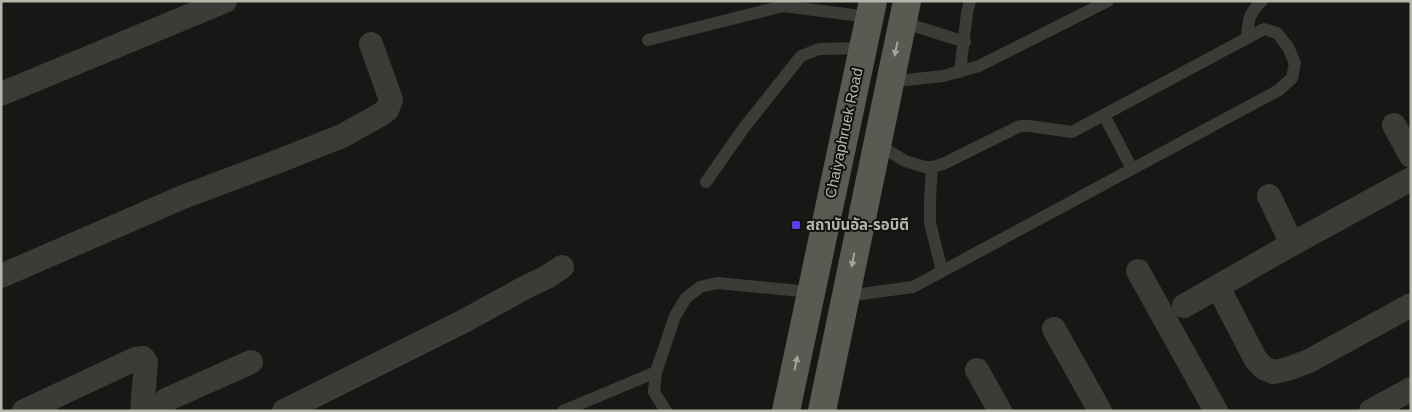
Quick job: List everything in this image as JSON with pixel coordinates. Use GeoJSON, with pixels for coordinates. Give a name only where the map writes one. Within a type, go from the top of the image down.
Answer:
{"type":"FeatureCollection","features":[{"type":"Feature","properties":{"kind":"main road"},"geometry":{"type":"LineString","coordinates":[[822,411],[906,7]]}},
{"type":"Feature","properties":{"kind":"main road","name":"Chaiyaphruek Road"},"geometry":{"type":"LineString","coordinates":[[786,411],[871,9]]}},
{"type":"Feature","properties":{"kind":"street"},"geometry":{"type":"LineString","coordinates":[[2,93],[225,1]]}},
{"type":"Feature","properties":{"kind":"street"},"geometry":{"type":"LineString","coordinates":[[1,276],[183,197],[279,162],[342,136],[378,116],[387,110],[391,100],[371,44]]}},
{"type":"Feature","properties":{"kind":"street"},"geometry":{"type":"LineString","coordinates":[[1394,125],[1411,156]]}},
{"type":"Feature","properties":{"kind":"street"},"geometry":{"type":"LineString","coordinates":[[1184,306],[1411,179]]}},
{"type":"Feature","properties":{"kind":"street"},"geometry":{"type":"LineString","coordinates":[[1269,196],[1292,244]]}},
{"type":"Feature","properties":{"kind":"street"},"geometry":{"type":"LineString","coordinates":[[284,411],[464,321],[547,277],[562,267]]}},
{"type":"Feature","properties":{"kind":"street"},"geometry":{"type":"LineString","coordinates":[[1138,271],[1216,411]]}},
{"type":"Feature","properties":{"kind":"street"},"geometry":{"type":"LineString","coordinates":[[1218,287],[1256,360],[1264,368],[1273,372],[1288,369],[1309,361],[1411,305]]}},
{"type":"Feature","properties":{"kind":"street"},"geometry":{"type":"LineString","coordinates":[[1054,329],[1100,411]]}},
{"type":"Feature","properties":{"kind":"street"},"geometry":{"type":"LineString","coordinates":[[24,411],[135,359],[143,358],[146,362],[146,369],[142,411]]}},
{"type":"Feature","properties":{"kind":"street"},"geometry":{"type":"LineString","coordinates":[[154,411],[166,400],[251,362]]}},
{"type":"Feature","properties":{"kind":"street"},"geometry":{"type":"LineString","coordinates":[[977,370],[1000,411]]}},
{"type":"Feature","properties":{"kind":"street"},"geometry":{"type":"LineString","coordinates":[[1379,409],[1411,389]]}},
{"type":"Feature","properties":{"kind":"lane"},"geometry":{"type":"LineString","coordinates":[[960,72],[970,1]]}},
{"type":"Feature","properties":{"kind":"lane"},"geometry":{"type":"LineString","coordinates":[[889,82],[944,76],[960,72],[993,59],[1108,1]]}},
{"type":"Feature","properties":{"kind":"lane"},"geometry":{"type":"LineString","coordinates":[[1247,38],[1248,19],[1262,1]]}},
{"type":"Feature","properties":{"kind":"lane"},"geometry":{"type":"LineString","coordinates":[[648,40],[784,4],[871,9]]}},
{"type":"Feature","properties":{"kind":"lane"},"geometry":{"type":"LineString","coordinates":[[906,7],[964,42]]}},
{"type":"Feature","properties":{"kind":"lane"},"geometry":{"type":"LineString","coordinates":[[846,296],[913,287],[1279,90],[1292,78],[1295,63],[1288,47],[1277,33],[1264,29],[1072,132],[1020,126],[932,168],[905,161],[877,144]]}},
{"type":"Feature","properties":{"kind":"lane"},"geometry":{"type":"LineString","coordinates":[[706,182],[800,56],[819,49],[862,48]]}},
{"type":"Feature","properties":{"kind":"lane"},"geometry":{"type":"LineString","coordinates":[[1104,115],[1132,169]]}},
{"type":"Feature","properties":{"kind":"lane"},"geometry":{"type":"LineString","coordinates":[[932,168],[930,223],[942,271]]}},
{"type":"Feature","properties":{"kind":"lane"},"geometry":{"type":"LineString","coordinates":[[666,411],[654,392],[656,372],[675,316],[686,298],[700,287],[717,283],[811,292]]}},
{"type":"Feature","properties":{"kind":"lane"},"geometry":{"type":"LineString","coordinates":[[563,411],[656,372]]}},
{"type":"Feature","properties":{"kind":"place","name":"สถาบันอัล-รอบิตี"},"geometry":{"type":"Point","coordinates":[796,225]}}]}
